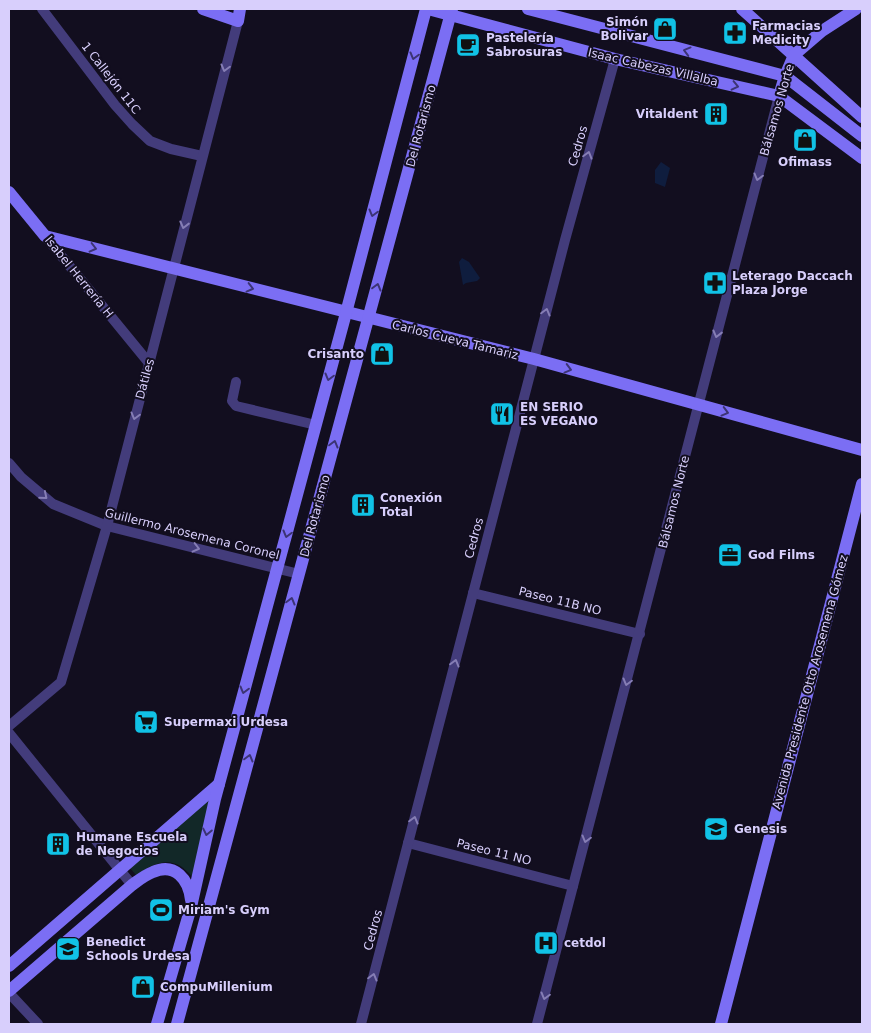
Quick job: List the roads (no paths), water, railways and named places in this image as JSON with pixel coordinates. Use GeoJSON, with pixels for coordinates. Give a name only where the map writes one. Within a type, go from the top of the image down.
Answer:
{"type":"FeatureCollection","features":[{"type":"Feature","properties":{"kind":"main road"},"geometry":{"type":"LineString","coordinates":[[203,9],[239,15]]}},
{"type":"Feature","properties":{"kind":"main road","name":"Isaac Cabezas Villalba"},"geometry":{"type":"LineString","coordinates":[[427,9],[451,12],[615,59],[779,96],[862,158]]}},
{"type":"Feature","properties":{"kind":"main road","name":"Del Rotarismo"},"geometry":{"type":"LineString","coordinates":[[158,1024],[191,906],[219,784],[427,9]]}},
{"type":"Feature","properties":{"kind":"main road","name":"Isaac Cabezas Villalba"},"geometry":{"type":"LineString","coordinates":[[528,9],[784,76],[862,136]]}},
{"type":"Feature","properties":{"kind":"main road"},"geometry":{"type":"LineString","coordinates":[[742,9],[862,117]]}},
{"type":"Feature","properties":{"kind":"main road","name":"Bálsamos Norte"},"geometry":{"type":"LineString","coordinates":[[779,96],[784,76],[794,55],[822,31],[856,9]]}},
{"type":"Feature","properties":{"kind":"main road","name":"Del Rotarismo"},"geometry":{"type":"LineString","coordinates":[[178,1024],[451,12]]}},
{"type":"Feature","properties":{"kind":"main road","name":"Isabel Herrería H"},"geometry":{"type":"LineString","coordinates":[[9,192],[45,236]]}},
{"type":"Feature","properties":{"kind":"main road","name":"Carlos Cueva Tamariz"},"geometry":{"type":"LineString","coordinates":[[45,236],[534,359],[862,450]]}},
{"type":"Feature","properties":{"kind":"main road","name":"Avenida Presidente Otto Arosemena Gómez"},"geometry":{"type":"LineString","coordinates":[[721,1024],[862,484]]}},
{"type":"Feature","properties":{"kind":"main road"},"geometry":{"type":"LineString","coordinates":[[9,966],[219,784]]}},
{"type":"Feature","properties":{"kind":"main road"},"geometry":{"type":"LineString","coordinates":[[9,992],[132,885],[155,871],[166,869],[177,872],[184,879],[189,889],[191,906]]}},
{"type":"Feature","properties":{"kind":"street","name":"1 Callejón 11C"},"geometry":{"type":"LineString","coordinates":[[42,9],[114,105],[150,141],[171,149],[202,156]]}},
{"type":"Feature","properties":{"kind":"street","name":"Dátiles"},"geometry":{"type":"LineString","coordinates":[[9,726],[61,682],[107,526],[239,15]]}},
{"type":"Feature","properties":{"kind":"street","name":"Cedros"},"geometry":{"type":"LineString","coordinates":[[361,1024],[534,359],[615,59]]}},
{"type":"Feature","properties":{"kind":"street","name":"Bálsamos Norte"},"geometry":{"type":"LineString","coordinates":[[537,1024],[779,96]]}},
{"type":"Feature","properties":{"kind":"street","name":"Isabel Herrería H"},"geometry":{"type":"LineString","coordinates":[[45,236],[149,363]]}},
{"type":"Feature","properties":{"kind":"street"},"geometry":{"type":"LineString","coordinates":[[236,382],[232,401],[236,406],[316,426]]}},
{"type":"Feature","properties":{"kind":"street","name":"Guillermo Arosemena Coronel"},"geometry":{"type":"LineString","coordinates":[[9,462],[21,477],[53,504],[107,526],[299,574]]}},
{"type":"Feature","properties":{"kind":"street","name":"Paseo 11B NO"},"geometry":{"type":"LineString","coordinates":[[473,593],[640,634]]}},
{"type":"Feature","properties":{"kind":"street"},"geometry":{"type":"LineString","coordinates":[[9,733],[132,885]]}},
{"type":"Feature","properties":{"kind":"street","name":"Paseo 11 NO"},"geometry":{"type":"LineString","coordinates":[[408,843],[573,886]]}},
{"type":"Feature","properties":{"kind":"street"},"geometry":{"type":"LineString","coordinates":[[9,992],[38,1024]]}},
{"type":"Feature","properties":{"kind":"water"},"geometry":{"type":"Polygon","coordinates":[[[661,162],[670,168],[665,187],[655,183],[655,170],[661,162]]]}},
{"type":"Feature","properties":{"kind":"water"},"geometry":{"type":"Polygon","coordinates":[[[462,258],[469,262],[480,278],[477,281],[463,285],[459,262],[462,258]]]}},
{"type":"Feature","properties":{"kind":"place","name":"Simón Bolivar"},"geometry":{"type":"Point","coordinates":[665,29]}},
{"type":"Feature","properties":{"kind":"place","name":"Farmacias Medicity"},"geometry":{"type":"Point","coordinates":[735,33]}},
{"type":"Feature","properties":{"kind":"place","name":"Pastelería Sabrosuras"},"geometry":{"type":"Point","coordinates":[468,45]}},
{"type":"Feature","properties":{"kind":"place","name":"Vitaldent"},"geometry":{"type":"Point","coordinates":[716,114]}},
{"type":"Feature","properties":{"kind":"place","name":"Ofimass"},"geometry":{"type":"Point","coordinates":[805,140]}},
{"type":"Feature","properties":{"kind":"place","name":"Leterago Daccach Plaza Jorge"},"geometry":{"type":"Point","coordinates":[715,283]}},
{"type":"Feature","properties":{"kind":"place","name":"Crisanto"},"geometry":{"type":"Point","coordinates":[382,354]}},
{"type":"Feature","properties":{"kind":"place","name":"EN SERIO ES VEGANO"},"geometry":{"type":"Point","coordinates":[502,414]}},
{"type":"Feature","properties":{"kind":"place","name":"Conexión Total"},"geometry":{"type":"Point","coordinates":[363,505]}},
{"type":"Feature","properties":{"kind":"place","name":"God Films"},"geometry":{"type":"Point","coordinates":[730,555]}},
{"type":"Feature","properties":{"kind":"place","name":"Supermaxi Urdesa"},"geometry":{"type":"Point","coordinates":[146,722]}},
{"type":"Feature","properties":{"kind":"place","name":"Genesis"},"geometry":{"type":"Point","coordinates":[716,829]}},
{"type":"Feature","properties":{"kind":"place","name":"Humane Escuela de Negocios"},"geometry":{"type":"Point","coordinates":[58,844]}},
{"type":"Feature","properties":{"kind":"place","name":"Miriam's Gym"},"geometry":{"type":"Point","coordinates":[161,910]}},
{"type":"Feature","properties":{"kind":"place","name":"cetdol"},"geometry":{"type":"Point","coordinates":[546,943]}},
{"type":"Feature","properties":{"kind":"place","name":"Benedict Schools Urdesa"},"geometry":{"type":"Point","coordinates":[68,949]}},
{"type":"Feature","properties":{"kind":"place","name":"CompuMillenium"},"geometry":{"type":"Point","coordinates":[143,987]}}]}
